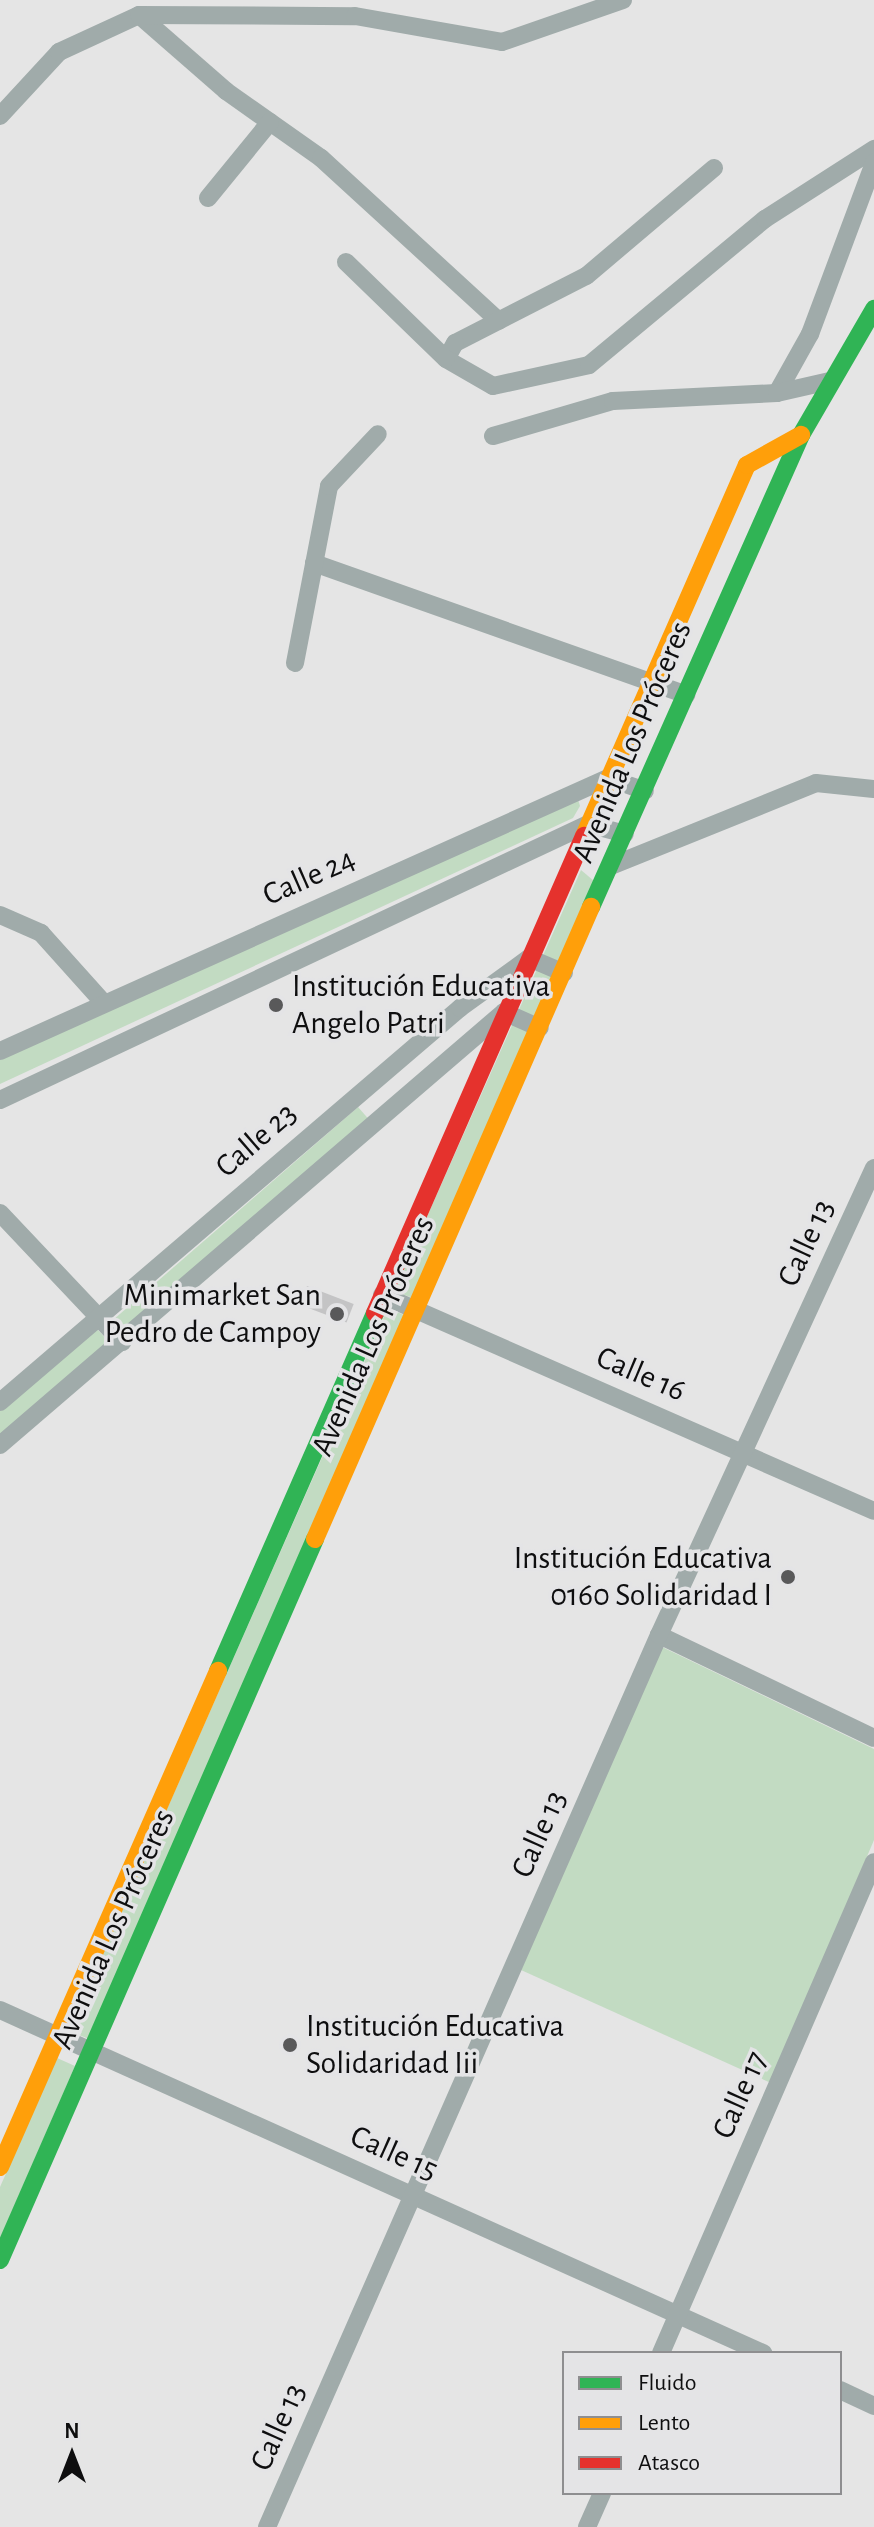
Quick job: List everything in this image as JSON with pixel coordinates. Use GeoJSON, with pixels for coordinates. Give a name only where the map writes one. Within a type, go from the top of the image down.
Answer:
{"type":"FeatureCollection","features":[{"type":"Feature","properties":{"kind":"main road","name":"Avenida Los Próceres"},"geometry":{"type":"LineString","coordinates":[[0,2260],[801,435],[874,309]]}},
{"type":"Feature","properties":{"kind":"main road","name":"Avenida Los Próceres"},"geometry":{"type":"LineString","coordinates":[[0,2167],[504,1012],[747,465],[801,435]]}},
{"type":"Feature","properties":{"kind":"street"},"geometry":{"type":"LineString","coordinates":[[0,116],[59,52],[139,15],[355,16],[502,42],[623,0]]}},
{"type":"Feature","properties":{"kind":"street"},"geometry":{"type":"LineString","coordinates":[[139,15],[270,122],[321,158],[499,321]]}},
{"type":"Feature","properties":{"kind":"street"},"geometry":{"type":"LineString","coordinates":[[208,198],[270,122]]}},
{"type":"Feature","properties":{"kind":"street"},"geometry":{"type":"LineString","coordinates":[[346,262],[446,359],[493,386],[589,365],[765,219],[874,149]]}},
{"type":"Feature","properties":{"kind":"street"},"geometry":{"type":"LineString","coordinates":[[777,393],[810,334],[874,163]]}},
{"type":"Feature","properties":{"kind":"street"},"geometry":{"type":"LineString","coordinates":[[446,359],[455,343],[586,276],[714,168]]}},
{"type":"Feature","properties":{"kind":"street"},"geometry":{"type":"LineString","coordinates":[[493,436],[613,401],[777,393],[830,381]]}},
{"type":"Feature","properties":{"kind":"street"},"geometry":{"type":"LineString","coordinates":[[295,663],[329,486],[378,434]]}},
{"type":"Feature","properties":{"kind":"street"},"geometry":{"type":"LineString","coordinates":[[314,563],[686,695]]}},
{"type":"Feature","properties":{"kind":"street"},"geometry":{"type":"LineString","coordinates":[[611,866],[816,783],[874,770]]}},
{"type":"Feature","properties":{"kind":"street"},"geometry":{"type":"LineString","coordinates":[[608,778],[645,791]]}},
{"type":"Feature","properties":{"kind":"street","name":"Calle 24"},"geometry":{"type":"LineString","coordinates":[[0,1051],[102,1001],[608,778]]}},
{"type":"Feature","properties":{"kind":"street"},"geometry":{"type":"LineString","coordinates":[[840,780],[874,789]]}},
{"type":"Feature","properties":{"kind":"street"},"geometry":{"type":"LineString","coordinates":[[588,824],[625,834]]}},
{"type":"Feature","properties":{"kind":"street","name":"Calle 24"},"geometry":{"type":"LineString","coordinates":[[0,1100],[588,824]]}},
{"type":"Feature","properties":{"kind":"street"},"geometry":{"type":"LineString","coordinates":[[0,915],[41,933],[102,1001]]}},
{"type":"Feature","properties":{"kind":"street"},"geometry":{"type":"LineString","coordinates":[[529,958],[564,973]]}},
{"type":"Feature","properties":{"kind":"street","name":"Calle 23"},"geometry":{"type":"LineString","coordinates":[[0,1402],[361,1089],[529,958]]}},
{"type":"Feature","properties":{"kind":"street"},"geometry":{"type":"LineString","coordinates":[[504,1012],[540,1028]]}},
{"type":"Feature","properties":{"kind":"street","name":"Calle 23"},"geometry":{"type":"LineString","coordinates":[[0,1445],[504,1012]]}},
{"type":"Feature","properties":{"kind":"street","name":"Calle 13"},"geometry":{"type":"LineString","coordinates":[[267,2527],[659,1635],[874,1168]]}},
{"type":"Feature","properties":{"kind":"street"},"geometry":{"type":"LineString","coordinates":[[0,1213],[122,1342]]}},
{"type":"Feature","properties":{"kind":"street","name":"Calle 16"},"geometry":{"type":"LineString","coordinates":[[382,1295],[743,1450],[874,1511]]}},
{"type":"Feature","properties":{"kind":"street"},"geometry":{"type":"LineString","coordinates":[[659,1635],[874,1738]]}},
{"type":"Feature","properties":{"kind":"street","name":"Calle 17"},"geometry":{"type":"LineString","coordinates":[[662,2351],[874,1862]]}},
{"type":"Feature","properties":{"kind":"street","name":"Calle 15"},"geometry":{"type":"LineString","coordinates":[[0,2010],[759,2351]]}},
{"type":"Feature","properties":{"kind":"street"},"geometry":{"type":"LineString","coordinates":[[842,2391],[874,2406]]}},
{"type":"Feature","properties":{"kind":"street"},"geometry":{"type":"LineString","coordinates":[[587,2527],[601,2495]]}},
{"type":"Feature","properties":{"kind":"green space"},"geometry":{"type":"Polygon","coordinates":[[[575,789],[580,806],[573,818],[0,1084],[0,1060],[575,789]]]}},
{"type":"Feature","properties":{"kind":"green space"},"geometry":{"type":"Polygon","coordinates":[[[581,870],[594,881],[413,1298],[394,1291],[581,870]]]}},
{"type":"Feature","properties":{"kind":"green space"},"geometry":{"type":"Polygon","coordinates":[[[358,1107],[371,1122],[126,1335],[113,1320],[358,1107]]]}},
{"type":"Feature","properties":{"kind":"green space"},"geometry":{"type":"Polygon","coordinates":[[[388,1308],[404,1315],[89,2039],[69,2031],[388,1308]]]}},
{"type":"Feature","properties":{"kind":"green space"},"geometry":{"type":"Polygon","coordinates":[[[96,1328],[111,1344],[0,1438],[0,1411],[96,1328]]]}},
{"type":"Feature","properties":{"kind":"green space"},"geometry":{"type":"Polygon","coordinates":[[[660,1646],[874,1749],[874,1840],[771,2083],[521,1970],[660,1646]]]}},
{"type":"Feature","properties":{"kind":"green space"},"geometry":{"type":"Polygon","coordinates":[[[57,2058],[75,2066],[0,2239],[0,2187],[57,2058]]]}},
{"type":"Feature","properties":{"kind":"building","name":"Minimarket San Pedro de Campoy"},"geometry":{"type":"Polygon","coordinates":[[[307,1286],[354,1304],[347,1323],[300,1305],[307,1286]]]}},
{"type":"Feature","properties":{"kind":"traffic: fast"},"geometry":{"type":"LineString","coordinates":[[591,907],[801,435],[874,309]]}},
{"type":"Feature","properties":{"kind":"traffic: fast"},"geometry":{"type":"LineString","coordinates":[[218,1671],[375,1313]]}},
{"type":"Feature","properties":{"kind":"traffic: fast"},"geometry":{"type":"LineString","coordinates":[[0,2260],[315,1539]]}},
{"type":"Feature","properties":{"kind":"traffic: slow"},"geometry":{"type":"LineString","coordinates":[[584,836],[747,465],[801,435]]}},
{"type":"Feature","properties":{"kind":"traffic: slow"},"geometry":{"type":"LineString","coordinates":[[315,1539],[591,907]]}},
{"type":"Feature","properties":{"kind":"traffic: slow"},"geometry":{"type":"LineString","coordinates":[[0,2167],[218,1671]]}},
{"type":"Feature","properties":{"kind":"traffic: jam"},"geometry":{"type":"LineString","coordinates":[[375,1313],[584,836]]}},
{"type":"Feature","properties":{"kind":"place","name":"Institución Educativa Angelo Patri"},"geometry":{"type":"Point","coordinates":[276,1005]}},
{"type":"Feature","properties":{"kind":"place","name":"Minimarket San Pedro de Campoy"},"geometry":{"type":"Point","coordinates":[337,1314]}},
{"type":"Feature","properties":{"kind":"place","name":"Institución Educativa 0160 Solidaridad I"},"geometry":{"type":"Point","coordinates":[788,1577]}},
{"type":"Feature","properties":{"kind":"place","name":"Institución Educativa Solidaridad Iii"},"geometry":{"type":"Point","coordinates":[290,2045]}}]}
